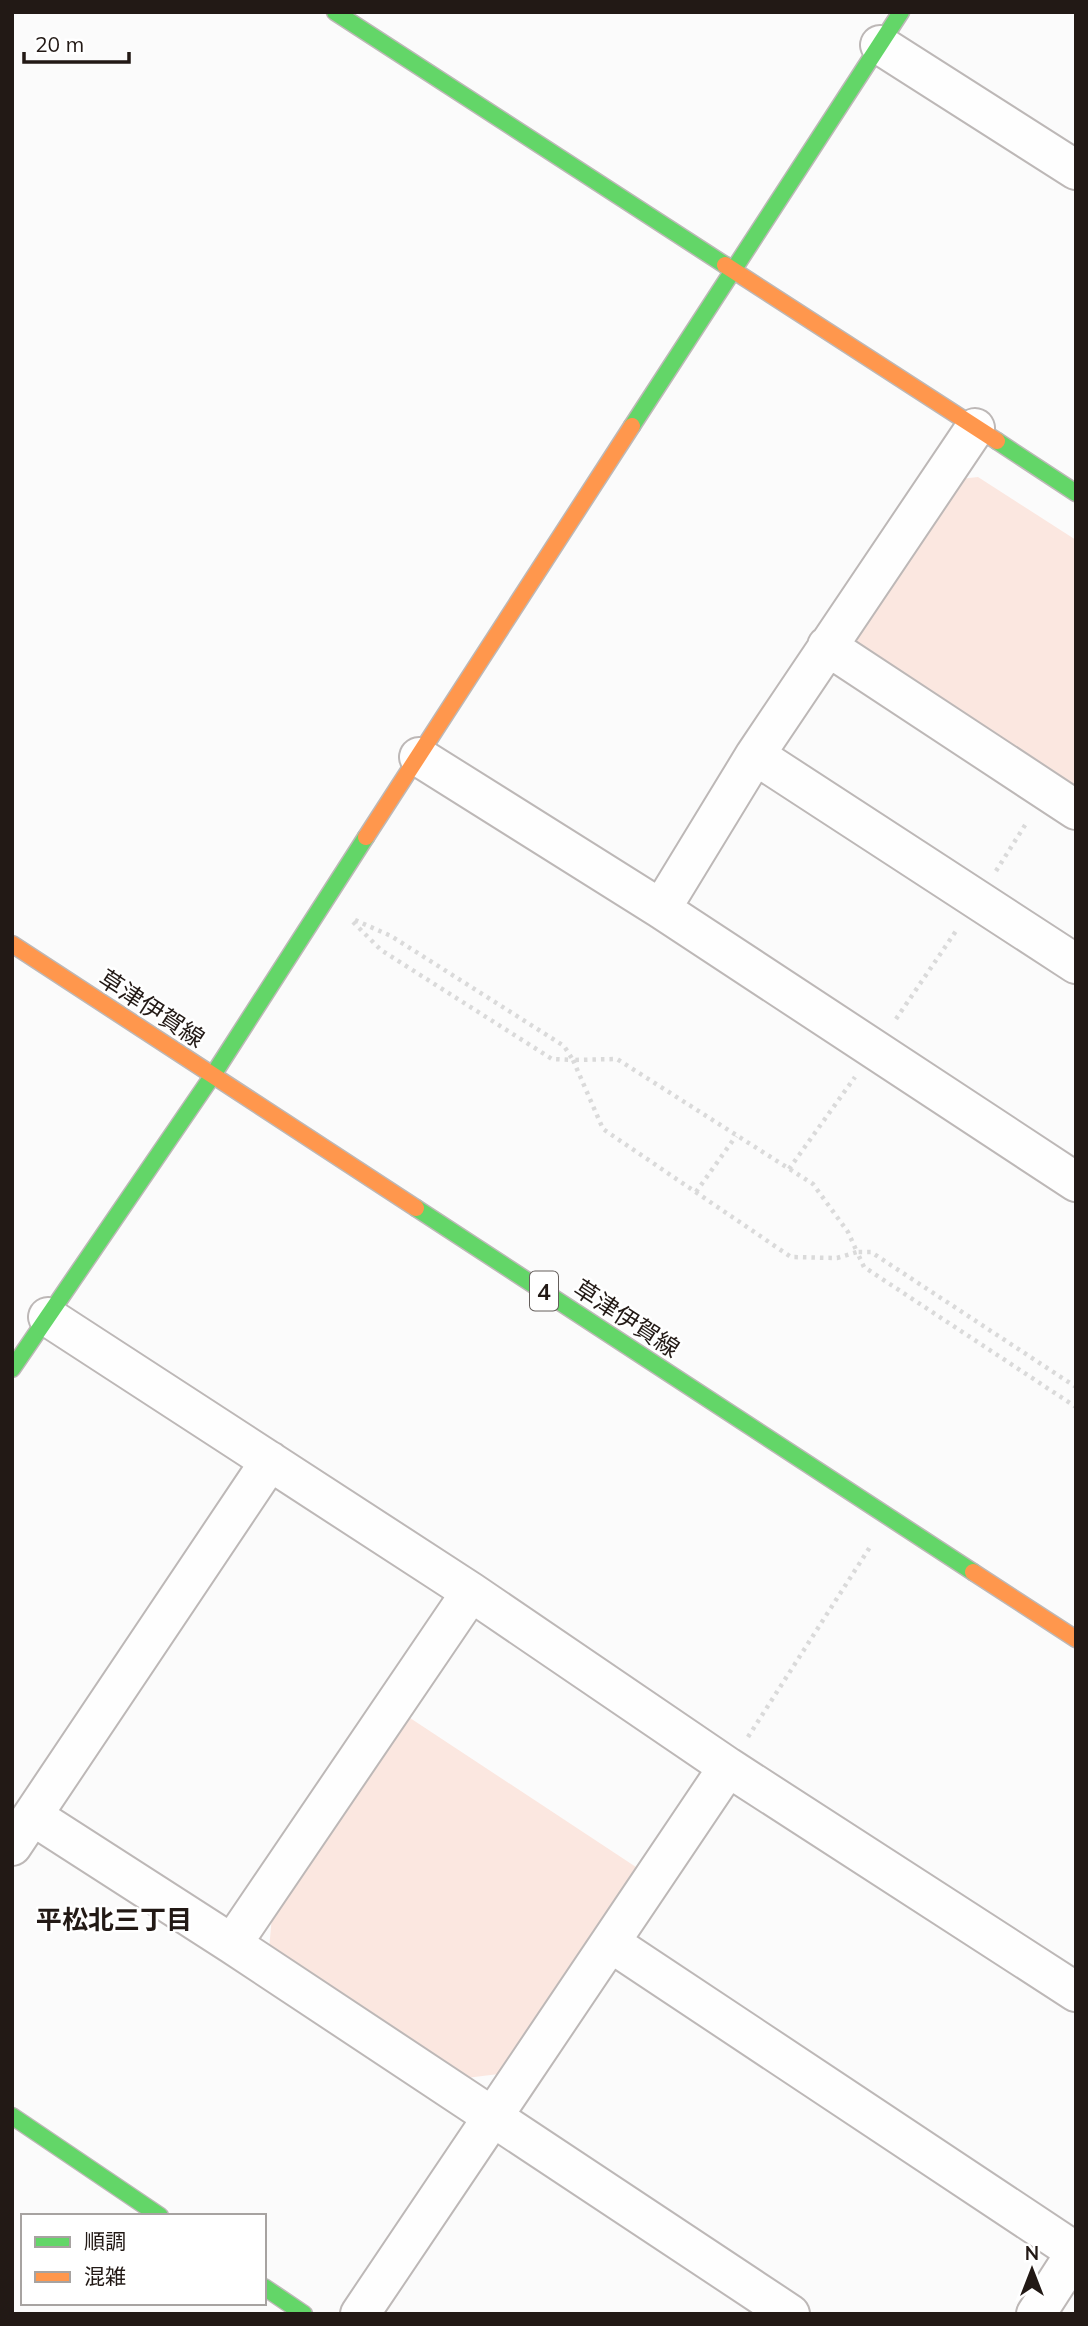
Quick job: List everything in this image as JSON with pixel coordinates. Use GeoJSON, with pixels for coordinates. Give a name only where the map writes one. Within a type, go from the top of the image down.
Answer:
{"type":"FeatureCollection","features":[{"type":"Feature","properties":{"kind":"street"},"geometry":{"type":"LineString","coordinates":[[335,12],[1076,493]]}},
{"type":"Feature","properties":{"kind":"street"},"geometry":{"type":"LineString","coordinates":[[12,1369],[213,1075],[901,12]]}},
{"type":"Feature","properties":{"kind":"street"},"geometry":{"type":"LineString","coordinates":[[880,45],[1076,170]]}},
{"type":"Feature","properties":{"kind":"street"},"geometry":{"type":"LineString","coordinates":[[661,909],[755,755],[975,428]]}},
{"type":"Feature","properties":{"kind":"street"},"geometry":{"type":"LineString","coordinates":[[827,646],[1076,810]]}},
{"type":"Feature","properties":{"kind":"street"},"geometry":{"type":"LineString","coordinates":[[755,755],[1076,964]]}},
{"type":"Feature","properties":{"kind":"street"},"geometry":{"type":"LineString","coordinates":[[419,757],[661,909],[873,1051],[1076,1182]]}},
{"type":"Feature","properties":{"kind":"street","name":"草津伊賀線"},"geometry":{"type":"LineString","coordinates":[[12,944],[1076,1639]]}},
{"type":"Feature","properties":{"kind":"street"},"geometry":{"type":"LineString","coordinates":[[48,1317],[471,1592],[729,1768],[1076,1992]]}},
{"type":"Feature","properties":{"kind":"street"},"geometry":{"type":"LineString","coordinates":[[270,1461],[23,1831],[232,1944],[790,2314]]}},
{"type":"Feature","properties":{"kind":"street"},"geometry":{"type":"LineString","coordinates":[[232,1944],[471,1592]]}},
{"type":"Feature","properties":{"kind":"street"},"geometry":{"type":"LineString","coordinates":[[360,2314],[729,1768]]}},
{"type":"Feature","properties":{"kind":"street"},"geometry":{"type":"LineString","coordinates":[[611,1943],[1076,2252],[1036,2314]]}},
{"type":"Feature","properties":{"kind":"street"},"geometry":{"type":"LineString","coordinates":[[12,2116],[157,2214]]}},
{"type":"Feature","properties":{"kind":"street"},"geometry":{"type":"LineString","coordinates":[[266,2288],[304,2314]]}},
{"type":"Feature","properties":{"kind":"path"},"geometry":{"type":"LineString","coordinates":[[1076,1387],[871,1252],[857,1252],[836,1258],[791,1257],[603,1129],[573,1060],[564,1046],[391,936],[348,917],[381,950],[552,1059],[573,1060],[617,1059],[813,1184],[848,1232],[857,1252],[864,1267],[1076,1407]]}},
{"type":"Feature","properties":{"kind":"path"},"geometry":{"type":"LineString","coordinates":[[789,1169],[873,1051]]}},
{"type":"Feature","properties":{"kind":"path"},"geometry":{"type":"LineString","coordinates":[[696,1192],[736,1136]]}},
{"type":"Feature","properties":{"kind":"path"},"geometry":{"type":"LineString","coordinates":[[729,1768],[874,1541]]}},
{"type":"Feature","properties":{"kind":"shaded area"},"geometry":{"type":"Polygon","coordinates":[[[978,477],[1076,540],[1076,799],[853,646],[960,479],[978,477]]]}},
{"type":"Feature","properties":{"kind":"shaded area"},"geometry":{"type":"Polygon","coordinates":[[[407,1716],[639,1869],[499,2074],[466,2078],[269,1950],[272,1915],[407,1716]]]}},
{"type":"Feature","properties":{"kind":"traffic: fast"},"geometry":{"type":"LineString","coordinates":[[335,12],[725,265]]}},
{"type":"Feature","properties":{"kind":"traffic: fast"},"geometry":{"type":"LineString","coordinates":[[632,426],[901,12]]}},
{"type":"Feature","properties":{"kind":"traffic: fast"},"geometry":{"type":"LineString","coordinates":[[997,441],[1076,493]]}},
{"type":"Feature","properties":{"kind":"traffic: fast"},"geometry":{"type":"LineString","coordinates":[[12,1369],[213,1075],[366,837]]}},
{"type":"Feature","properties":{"kind":"traffic: fast"},"geometry":{"type":"LineString","coordinates":[[416,1208],[973,1572]]}},
{"type":"Feature","properties":{"kind":"traffic: fast"},"geometry":{"type":"LineString","coordinates":[[12,2116],[157,2214]]}},
{"type":"Feature","properties":{"kind":"traffic: fast"},"geometry":{"type":"LineString","coordinates":[[266,2288],[304,2314]]}},
{"type":"Feature","properties":{"kind":"traffic: slow"},"geometry":{"type":"LineString","coordinates":[[725,265],[997,441]]}},
{"type":"Feature","properties":{"kind":"traffic: slow"},"geometry":{"type":"LineString","coordinates":[[366,837],[632,426]]}},
{"type":"Feature","properties":{"kind":"traffic: slow"},"geometry":{"type":"LineString","coordinates":[[12,944],[416,1208]]}},
{"type":"Feature","properties":{"kind":"traffic: slow"},"geometry":{"type":"LineString","coordinates":[[973,1572],[1076,1639]]}},
{"type":"Feature","properties":{"kind":"district","name":"平松北三丁目"},"geometry":{"type":"Point","coordinates":[114,1919]}}]}
